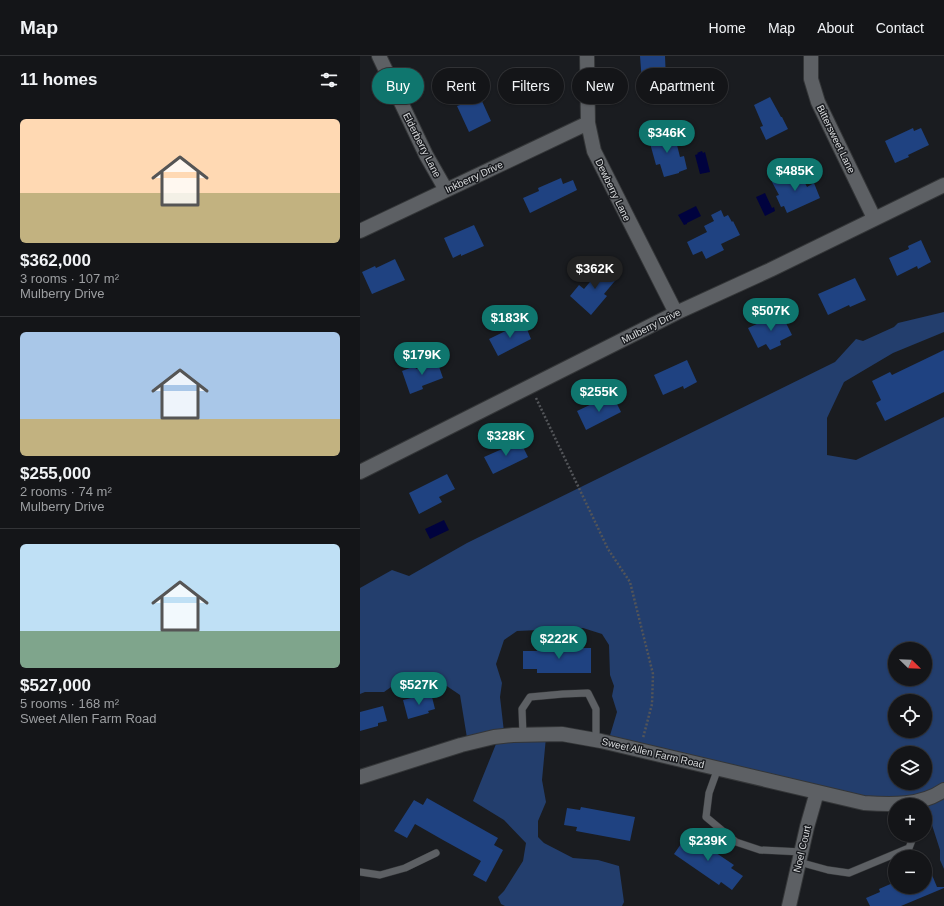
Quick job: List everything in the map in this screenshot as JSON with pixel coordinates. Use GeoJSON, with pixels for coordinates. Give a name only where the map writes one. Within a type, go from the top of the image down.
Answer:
{"type":"FeatureCollection","features":[{"type":"Feature","properties":{"kind":"street","name":"Elderberry Lane"},"geometry":{"type":"LineString","coordinates":[[379,56],[426,155],[446,190]]}},
{"type":"Feature","properties":{"kind":"street","name":"Dewberry Lane"},"geometry":{"type":"LineString","coordinates":[[587,56],[588,123],[594,151],[676,313]]}},
{"type":"Feature","properties":{"kind":"street","name":"Bittersweet Lane"},"geometry":{"type":"LineString","coordinates":[[812,56],[812,79],[818,102],[874,218]]}},
{"type":"Feature","properties":{"kind":"street","name":"Inkberry Drive"},"geometry":{"type":"LineString","coordinates":[[360,231],[588,123]]}},
{"type":"Feature","properties":{"kind":"street","name":"Mulberry Drive"},"geometry":{"type":"LineString","coordinates":[[360,472],[676,313],[770,270],[944,184]]}},
{"type":"Feature","properties":{"kind":"street","name":"Sweet Allen Farm Road"},"geometry":{"type":"LineString","coordinates":[[360,777],[461,745],[494,737],[562,734],[640,750],[864,803],[888,804]]}},
{"type":"Feature","properties":{"kind":"street","name":"Sweet Allen Farm Road"},"geometry":{"type":"LineString","coordinates":[[930,798],[944,790]]}},
{"type":"Feature","properties":{"kind":"street","name":"Noel Court"},"geometry":{"type":"LineString","coordinates":[[789,906],[817,792]]}},
{"type":"Feature","properties":{"kind":"lane"},"geometry":{"type":"LineString","coordinates":[[523,735],[522,709],[530,698],[588,693],[596,709],[596,740]]}},
{"type":"Feature","properties":{"kind":"lane"},"geometry":{"type":"LineString","coordinates":[[718,768],[710,793],[706,817],[736,842],[760,850],[800,857],[828,870],[849,873],[909,848],[911,842]]}},
{"type":"Feature","properties":{"kind":"lane"},"geometry":{"type":"LineString","coordinates":[[360,872],[380,875],[405,868],[436,853]]}},
{"type":"Feature","properties":{"kind":"path"},"geometry":{"type":"LineString","coordinates":[[530,387],[608,549],[630,582],[653,674],[652,704],[640,750]]}},
{"type":"Feature","properties":{"kind":"shaded area"},"geometry":{"type":"Polygon","coordinates":[[[702,151],[703,153],[705,152],[710,172],[700,174],[695,155],[702,151]]]}},
{"type":"Feature","properties":{"kind":"shaded area"},"geometry":{"type":"Polygon","coordinates":[[[765,193],[775,211],[765,216],[756,197],[765,193]]]}},
{"type":"Feature","properties":{"kind":"shaded area"},"geometry":{"type":"Polygon","coordinates":[[[696,206],[701,216],[684,225],[678,215],[696,206]]]}},
{"type":"Feature","properties":{"kind":"shaded area"},"geometry":{"type":"Polygon","coordinates":[[[944,312],[944,332],[893,353],[844,382],[827,418],[827,455],[856,460],[944,417],[944,869],[940,860],[940,850],[932,825],[932,798],[888,798],[888,802],[608,742],[617,712],[612,696],[614,686],[610,675],[609,645],[602,634],[583,628],[517,631],[504,640],[496,664],[502,683],[500,697],[504,732],[546,737],[542,780],[546,802],[538,821],[538,837],[544,843],[573,858],[598,860],[619,866],[624,902],[622,906],[505,906],[501,904],[498,897],[504,891],[523,861],[526,843],[504,820],[473,801],[498,739],[468,744],[460,695],[429,674],[401,680],[384,692],[365,692],[360,694],[360,588],[392,570],[409,576],[467,543],[835,362],[856,339],[863,341],[894,327],[898,323],[944,312]]]}},
{"type":"Feature","properties":{"kind":"shaded area"},"geometry":{"type":"Polygon","coordinates":[[[444,520],[449,530],[430,539],[425,529],[444,520]]]}},
{"type":"Feature","properties":{"kind":"building"},"geometry":{"type":"Polygon","coordinates":[[[640,56],[665,56],[666,68],[641,68],[640,56]]]}},
{"type":"Feature","properties":{"kind":"building"},"geometry":{"type":"Polygon","coordinates":[[[770,97],[788,129],[766,140],[760,127],[763,126],[754,105],[770,97]]]}},
{"type":"Feature","properties":{"kind":"building"},"geometry":{"type":"Polygon","coordinates":[[[483,104],[491,121],[469,132],[457,106],[483,104]]]}},
{"type":"Feature","properties":{"kind":"building"},"geometry":{"type":"Polygon","coordinates":[[[913,128],[914,131],[921,128],[929,145],[908,155],[909,157],[895,163],[885,141],[913,128]]]}},
{"type":"Feature","properties":{"kind":"building"},"geometry":{"type":"Polygon","coordinates":[[[658,133],[660,137],[674,133],[680,157],[684,156],[687,169],[664,177],[660,164],[656,165],[648,136],[658,133]]]}},
{"type":"Feature","properties":{"kind":"building"},"geometry":{"type":"Polygon","coordinates":[[[798,169],[807,187],[814,183],[820,198],[787,213],[784,206],[781,207],[776,196],[779,195],[772,182],[798,169]]]}},
{"type":"Feature","properties":{"kind":"building"},"geometry":{"type":"Polygon","coordinates":[[[561,178],[563,184],[573,180],[577,190],[530,213],[523,198],[539,191],[538,188],[561,178]]]}},
{"type":"Feature","properties":{"kind":"building"},"geometry":{"type":"Polygon","coordinates":[[[721,210],[724,217],[728,215],[732,222],[733,221],[740,235],[721,244],[724,250],[706,259],[702,251],[693,255],[687,242],[707,232],[704,226],[714,221],[711,215],[721,210]]]}},
{"type":"Feature","properties":{"kind":"building"},"geometry":{"type":"Polygon","coordinates":[[[474,225],[484,246],[453,258],[444,238],[474,225]]]}},
{"type":"Feature","properties":{"kind":"building"},"geometry":{"type":"Polygon","coordinates":[[[921,240],[931,262],[918,269],[917,266],[897,276],[889,258],[909,249],[908,246],[921,240]]]}},
{"type":"Feature","properties":{"kind":"building"},"geometry":{"type":"Polygon","coordinates":[[[395,259],[405,280],[372,294],[362,272],[375,266],[376,268],[395,259]]]}},
{"type":"Feature","properties":{"kind":"building"},"geometry":{"type":"Polygon","coordinates":[[[605,264],[619,276],[604,294],[607,296],[591,315],[570,296],[579,285],[584,289],[605,264]]]}},
{"type":"Feature","properties":{"kind":"building"},"geometry":{"type":"Polygon","coordinates":[[[855,278],[866,300],[850,307],[849,305],[828,315],[818,294],[855,278]]]}},
{"type":"Feature","properties":{"kind":"building"},"geometry":{"type":"Polygon","coordinates":[[[781,313],[792,335],[780,341],[781,345],[770,350],[766,344],[758,348],[748,328],[781,313]]]}},
{"type":"Feature","properties":{"kind":"building"},"geometry":{"type":"Polygon","coordinates":[[[524,322],[531,339],[498,356],[489,339],[524,322]]]}},
{"type":"Feature","properties":{"kind":"building"},"geometry":{"type":"Polygon","coordinates":[[[944,350],[944,392],[885,421],[876,403],[881,400],[872,381],[890,372],[892,375],[944,350]]]}},
{"type":"Feature","properties":{"kind":"building"},"geometry":{"type":"Polygon","coordinates":[[[687,360],[697,382],[684,389],[683,386],[663,395],[654,375],[687,360]]]}},
{"type":"Feature","properties":{"kind":"building"},"geometry":{"type":"Polygon","coordinates":[[[437,361],[443,378],[422,386],[423,389],[410,394],[402,371],[415,366],[416,369],[437,361]]]}},
{"type":"Feature","properties":{"kind":"building"},"geometry":{"type":"Polygon","coordinates":[[[613,396],[621,412],[586,430],[577,411],[598,401],[599,404],[613,396]]]}},
{"type":"Feature","properties":{"kind":"building"},"geometry":{"type":"Polygon","coordinates":[[[520,441],[528,457],[493,474],[484,457],[520,441]]]}},
{"type":"Feature","properties":{"kind":"building"},"geometry":{"type":"Polygon","coordinates":[[[447,474],[455,489],[439,497],[442,502],[419,514],[409,493],[447,474]]]}},
{"type":"Feature","properties":{"kind":"building"},"geometry":{"type":"Polygon","coordinates":[[[536,648],[591,648],[591,673],[537,673],[537,669],[523,669],[523,651],[537,651],[536,648]]]}},
{"type":"Feature","properties":{"kind":"building"},"geometry":{"type":"Polygon","coordinates":[[[431,693],[435,709],[428,711],[429,713],[408,719],[403,700],[431,693]]]}},
{"type":"Feature","properties":{"kind":"building"},"geometry":{"type":"Polygon","coordinates":[[[383,706],[387,721],[378,723],[378,726],[360,731],[360,712],[383,706]]]}},
{"type":"Feature","properties":{"kind":"building"},"geometry":{"type":"Polygon","coordinates":[[[427,798],[498,838],[494,845],[503,850],[486,882],[473,875],[481,861],[415,824],[407,838],[394,831],[414,800],[423,805],[427,798]]]}},
{"type":"Feature","properties":{"kind":"building"},"geometry":{"type":"Polygon","coordinates":[[[581,807],[635,817],[630,841],[576,831],[577,827],[564,825],[567,808],[580,810],[581,807]]]}},
{"type":"Feature","properties":{"kind":"building"},"geometry":{"type":"Polygon","coordinates":[[[688,834],[734,865],[731,868],[743,876],[732,890],[721,882],[719,885],[674,854],[688,834]]]}},
{"type":"Feature","properties":{"kind":"building"},"geometry":{"type":"Polygon","coordinates":[[[932,875],[937,887],[944,888],[932,893],[932,875]]]}},
{"type":"Feature","properties":{"kind":"building"},"geometry":{"type":"Polygon","coordinates":[[[888,885],[888,894],[930,894],[901,906],[870,906],[866,898],[880,892],[879,889],[888,885]]]}}]}
